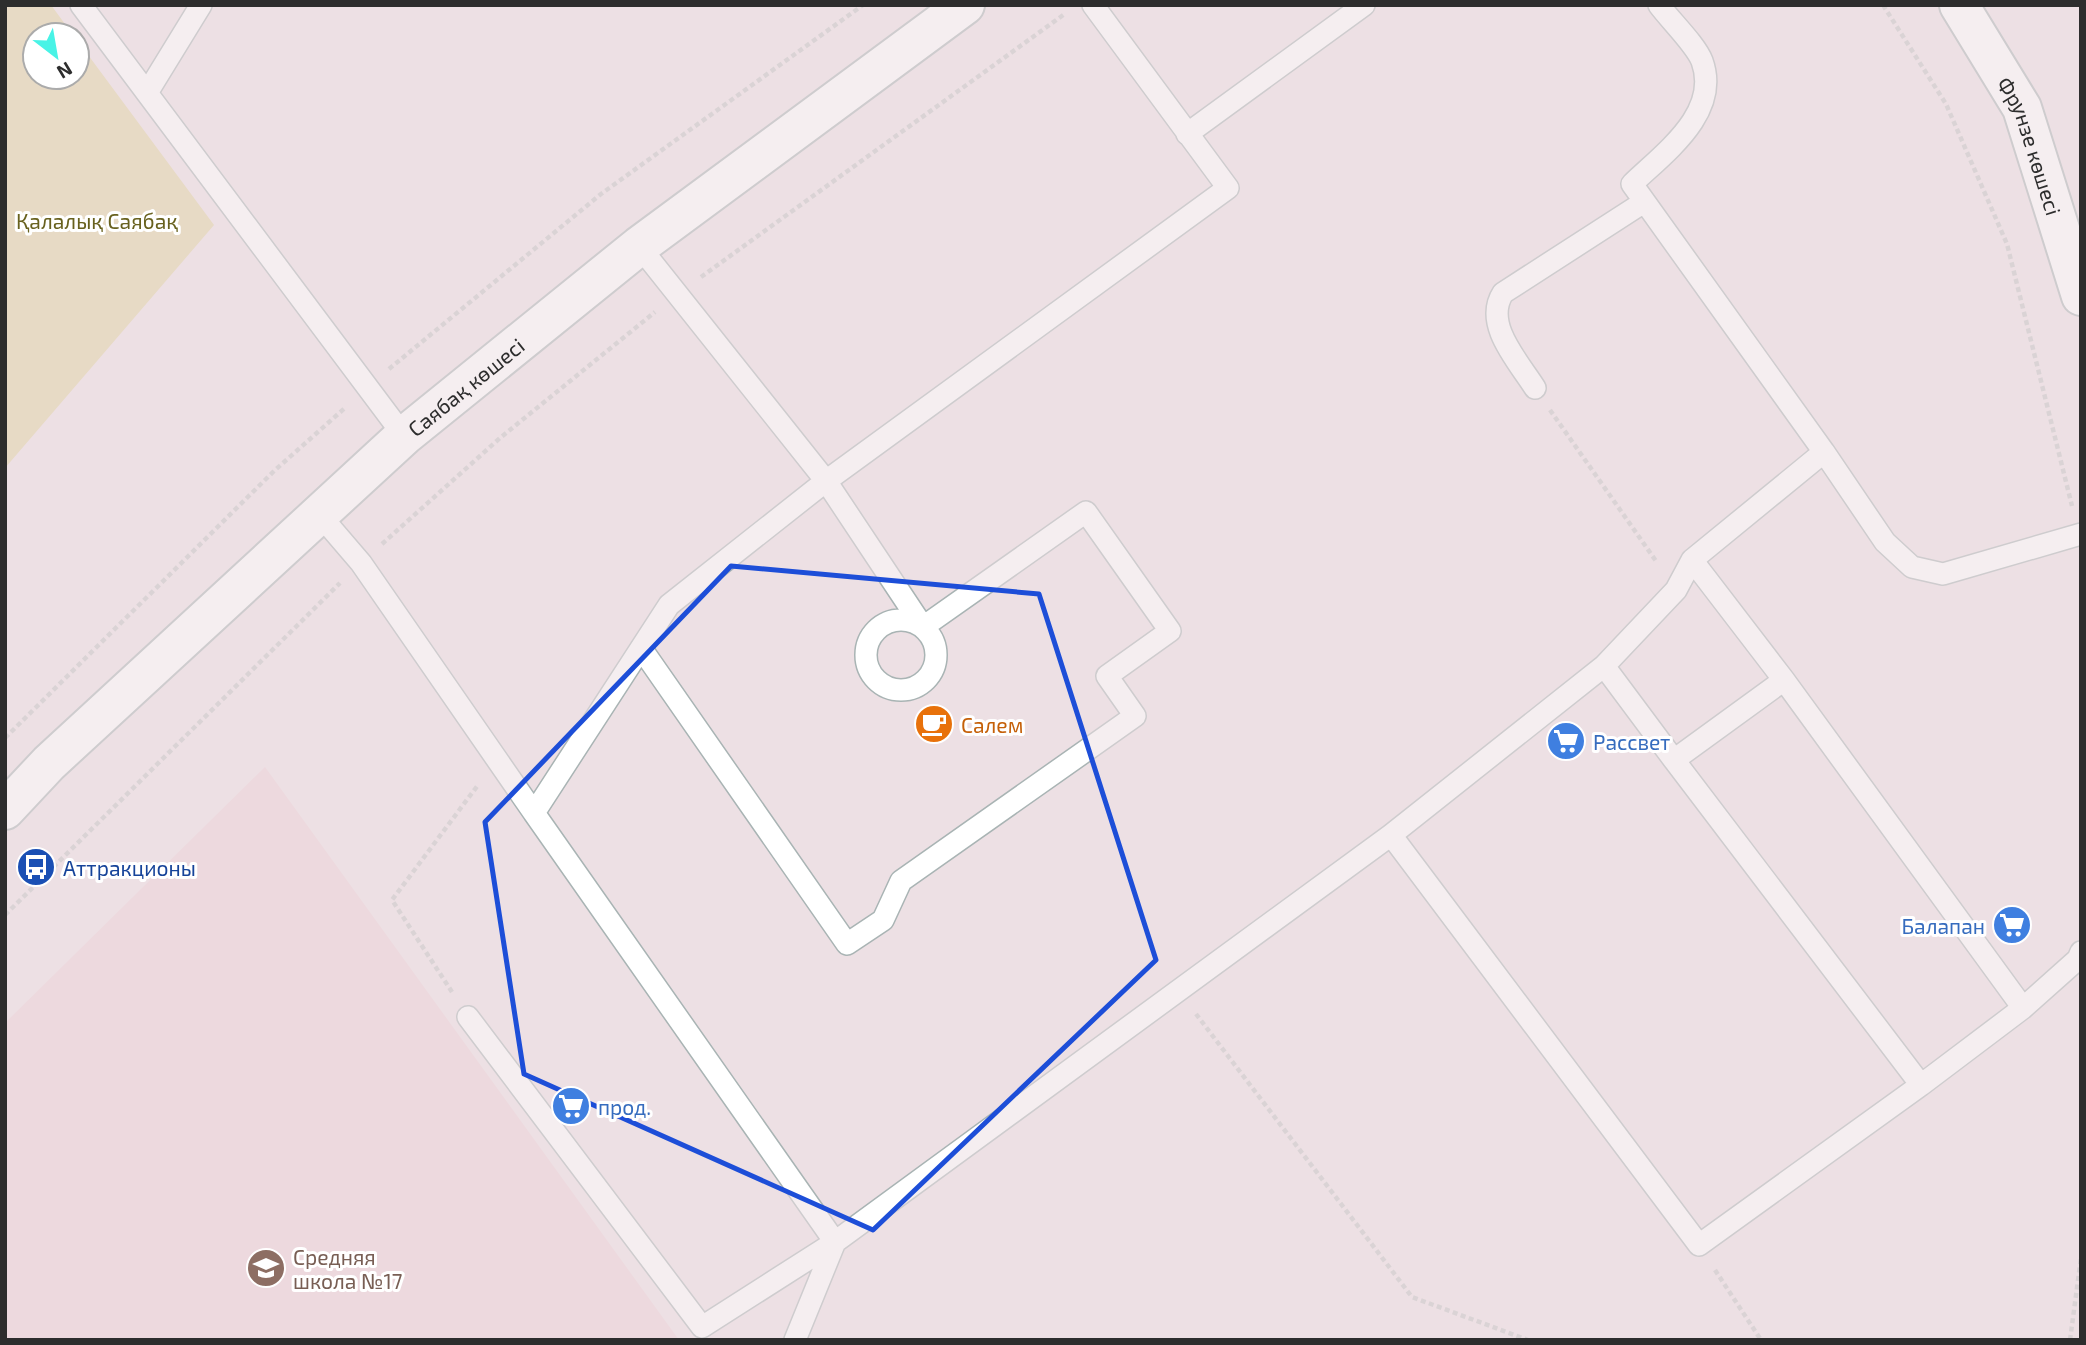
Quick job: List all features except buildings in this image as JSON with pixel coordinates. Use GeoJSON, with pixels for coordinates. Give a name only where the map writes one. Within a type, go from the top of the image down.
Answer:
{"type":"FeatureCollection","features":[{"type":"Feature","properties":{"kind":"street","name":"Саябақ көшесі"},"geometry":{"type":"LineString","coordinates":[[5,810],[49,763],[404,436],[639,246],[965,5]]}},
{"type":"Feature","properties":{"kind":"street","name":"Фрунзе көшесі"},"geometry":{"type":"LineString","coordinates":[[1959,5],[2022,108],[2081,296]]}},
{"type":"Feature","properties":{"kind":"lane"},"geometry":{"type":"LineString","coordinates":[[81,5],[404,436]]}},
{"type":"Feature","properties":{"kind":"lane"},"geometry":{"type":"LineString","coordinates":[[147,93],[201,5]]}},
{"type":"Feature","properties":{"kind":"lane"},"geometry":{"type":"LineString","coordinates":[[534,813],[669,605],[826,481],[1228,188],[1093,5]]}},
{"type":"Feature","properties":{"kind":"lane"},"geometry":{"type":"LineString","coordinates":[[1187,134],[1364,5]]}},
{"type":"Feature","properties":{"kind":"lane"},"geometry":{"type":"LineString","coordinates":[[1659,5],[1702,61],[1705,101],[1683,134],[1632,184],[1824,452],[1885,542],[1912,567],[1943,574],[2080,534]]}},
{"type":"Feature","properties":{"kind":"lane"},"geometry":{"type":"LineString","coordinates":[[1535,388],[1495,323],[1496,303],[1503,293],[1644,202]]}},
{"type":"Feature","properties":{"kind":"lane"},"geometry":{"type":"LineString","coordinates":[[639,246],[826,481],[923,626],[1086,512],[1170,631],[1107,676],[1135,716],[901,881],[883,920],[847,944],[641,648]]}},
{"type":"Feature","properties":{"kind":"lane"},"geometry":{"type":"LineString","coordinates":[[468,1017],[702,1327],[835,1242],[1391,835],[1604,666],[1676,590],[1692,560],[1824,452]]}},
{"type":"Feature","properties":{"kind":"lane"},"geometry":{"type":"LineString","coordinates":[[319,514],[361,563],[496,761],[835,1242]]}},
{"type":"Feature","properties":{"kind":"lane"},"geometry":{"type":"LineString","coordinates":[[1692,560],[1784,680],[2023,1008]]}},
{"type":"Feature","properties":{"kind":"lane"},"geometry":{"type":"LineString","coordinates":[[1604,666],[1921,1085]]}},
{"type":"Feature","properties":{"kind":"lane"},"geometry":{"type":"LineString","coordinates":[[1674,760],[1784,680]]}},
{"type":"Feature","properties":{"kind":"lane"},"geometry":{"type":"LineString","coordinates":[[1391,835],[1699,1245],[2023,1008],[2078,960],[2081,952]]}},
{"type":"Feature","properties":{"kind":"lane"},"geometry":{"type":"LineString","coordinates":[[794,1340],[835,1242]]}},
{"type":"Feature","properties":{"kind":"path"},"geometry":{"type":"LineString","coordinates":[[5,738],[274,471],[367,387],[601,194],[863,5]]}},
{"type":"Feature","properties":{"kind":"path"},"geometry":{"type":"LineString","coordinates":[[5,915],[361,563],[500,438],[677,294],[1076,5]]}},
{"type":"Feature","properties":{"kind":"path"},"geometry":{"type":"LineString","coordinates":[[1883,5],[1946,104],[2007,244],[2080,534]]}},
{"type":"Feature","properties":{"kind":"path"},"geometry":{"type":"LineString","coordinates":[[1535,388],[1676,590]]}},
{"type":"Feature","properties":{"kind":"path"},"geometry":{"type":"LineString","coordinates":[[468,1017],[392,900],[496,761]]}},
{"type":"Feature","properties":{"kind":"path"},"geometry":{"type":"LineString","coordinates":[[1178,990],[1412,1297],[1528,1340]]}},
{"type":"Feature","properties":{"kind":"path"},"geometry":{"type":"LineString","coordinates":[[1699,1245],[1761,1340]]}},
{"type":"Feature","properties":{"kind":"path"},"geometry":{"type":"LineString","coordinates":[[2070,1340],[2081,1258]]}},
{"type":"Feature","properties":{"kind":"highlighted area"},"geometry":{"type":"Polygon","coordinates":[[[731,566],[1039,594],[1156,960],[873,1230],[524,1074],[485,822],[731,566]]]}},
{"type":"Feature","properties":{"kind":"shaded area"},"geometry":{"type":"Polygon","coordinates":[[[265,767],[679,1340],[5,1340],[5,1023],[265,767]]]}},
{"type":"Feature","properties":{"kind":"green space","name":"Қалалық Саябақ"},"geometry":{"type":"Polygon","coordinates":[[[5,5],[51,5],[63,21],[21,21],[21,91],[91,91],[91,59],[214,225],[5,468],[5,5]]]}},
{"type":"Feature","properties":{"kind":"place","name":"Салем"},"geometry":{"type":"Point","coordinates":[934,724]}},
{"type":"Feature","properties":{"kind":"place","name":"Рассвет"},"geometry":{"type":"Point","coordinates":[1566,741]}},
{"type":"Feature","properties":{"kind":"place","name":"Аттракционы"},"geometry":{"type":"Point","coordinates":[36,867]}},
{"type":"Feature","properties":{"kind":"place","name":"Балапан"},"geometry":{"type":"Point","coordinates":[2012,925]}},
{"type":"Feature","properties":{"kind":"place","name":"прод."},"geometry":{"type":"Point","coordinates":[571,1106]}},
{"type":"Feature","properties":{"kind":"place","name":"Средняя школа №17"},"geometry":{"type":"Point","coordinates":[266,1268]}}]}
